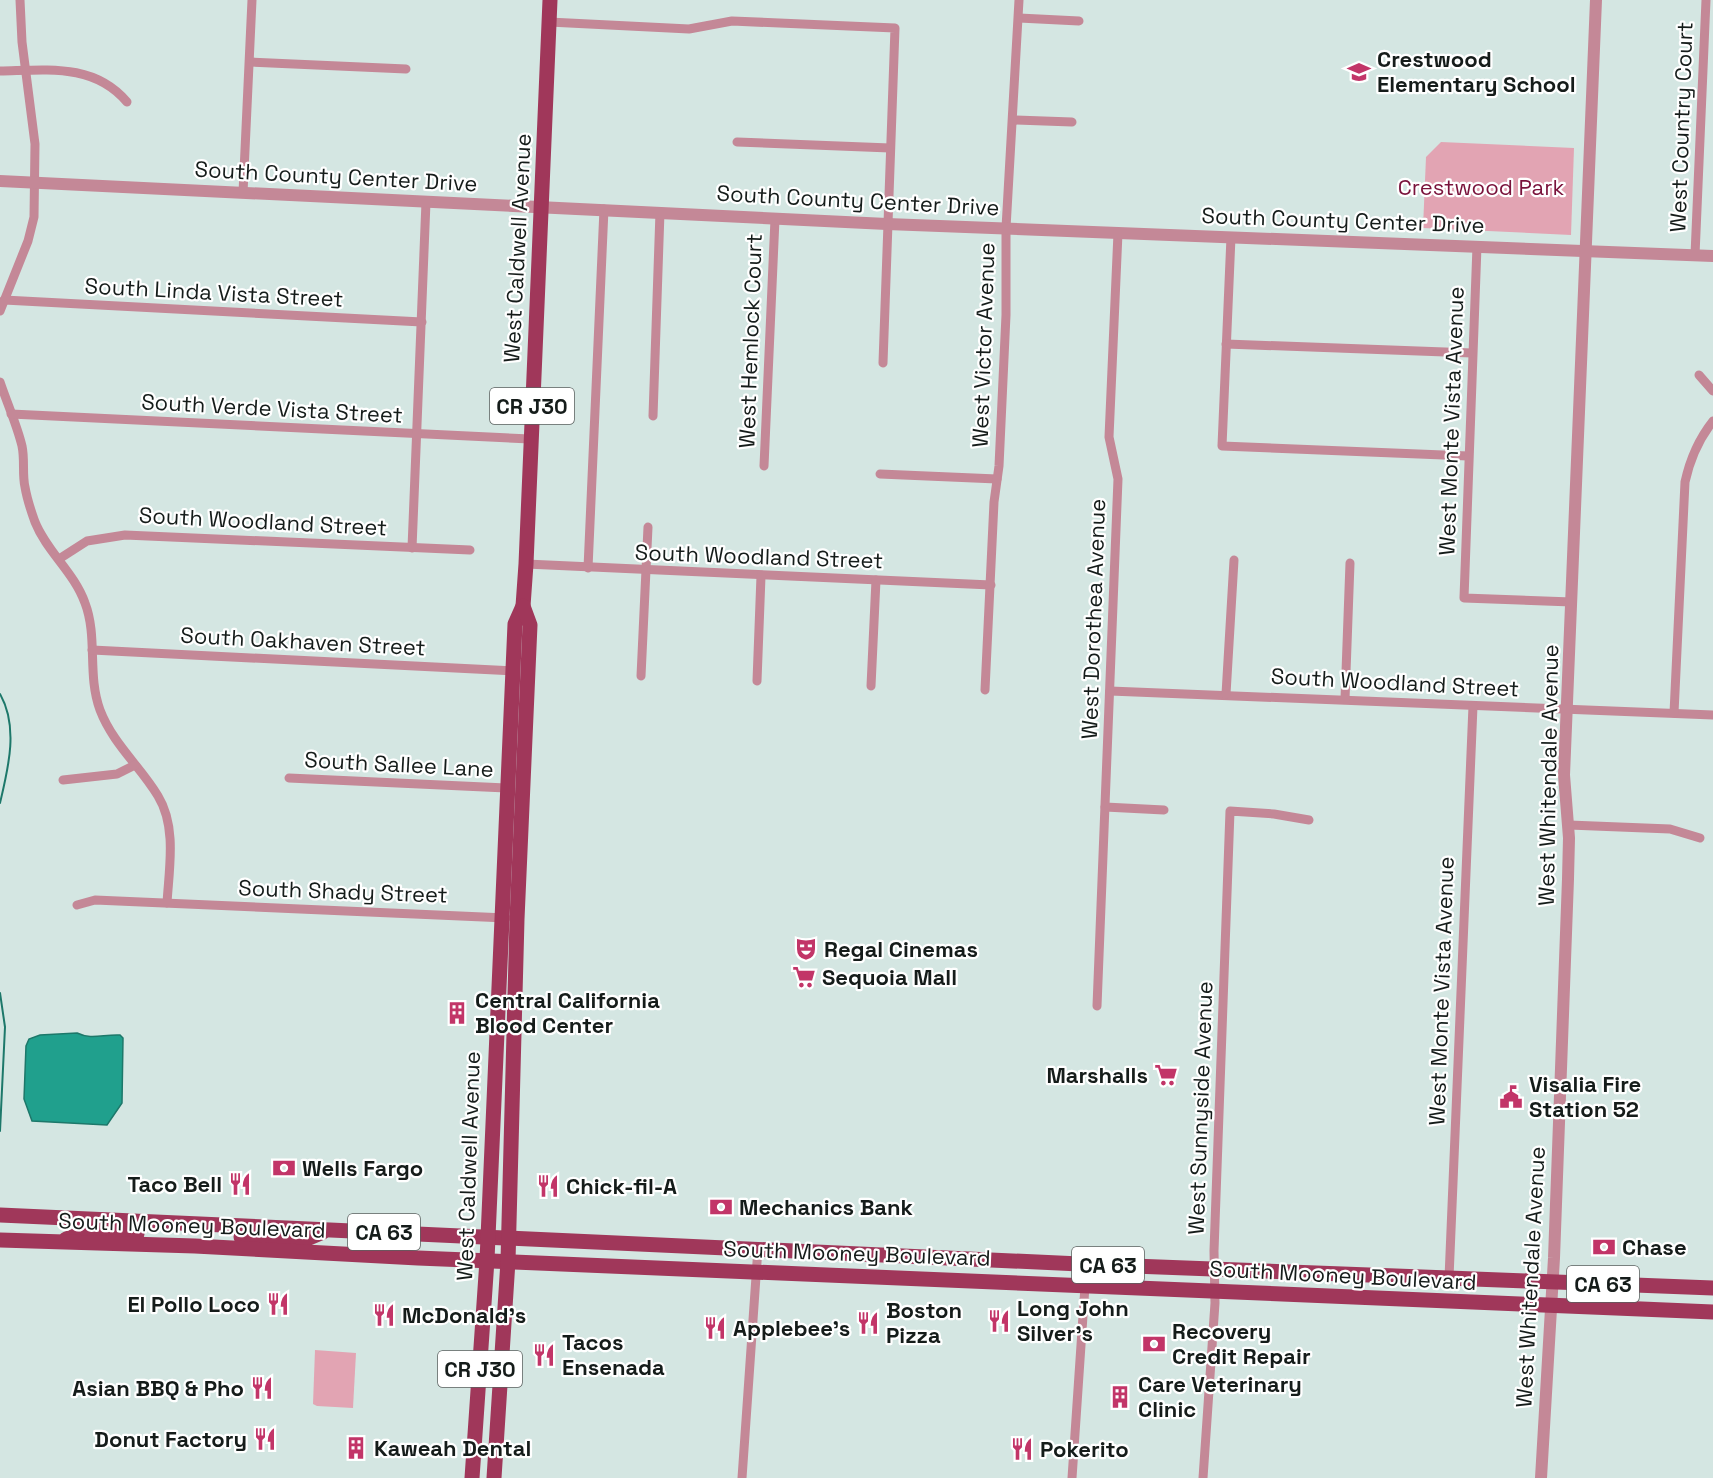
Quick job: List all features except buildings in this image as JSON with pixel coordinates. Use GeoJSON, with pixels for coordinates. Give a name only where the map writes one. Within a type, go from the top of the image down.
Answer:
{"type":"FeatureCollection","features":[{"type":"Feature","properties":{"kind":"main road","name":"West Caldwell Avenue"},"geometry":{"type":"LineString","coordinates":[[472,1478],[487,1260],[500,917],[515,624],[523,606],[526,564],[550,0]]}},
{"type":"Feature","properties":{"kind":"main road","name":"West Caldwell Avenue"},"geometry":{"type":"LineString","coordinates":[[494,1478],[508,1261],[515,1089],[517,918],[530,625],[523,606]]}},
{"type":"Feature","properties":{"kind":"main road"},"geometry":{"type":"LineString","coordinates":[[513,671],[520,674],[521,680],[518,745],[524,765]]}},
{"type":"Feature","properties":{"kind":"main road","name":"South Mooney Boulevard"},"geometry":{"type":"LineString","coordinates":[[0,1215],[195,1226],[487,1236],[1214,1269],[1713,1288]]}},
{"type":"Feature","properties":{"kind":"main road"},"geometry":{"type":"LineString","coordinates":[[57,1242],[86,1232],[185,1236],[193,1231],[195,1226]]}},
{"type":"Feature","properties":{"kind":"main road"},"geometry":{"type":"LineString","coordinates":[[195,1246],[198,1240],[205,1236],[304,1240],[327,1230]]}},
{"type":"Feature","properties":{"kind":"main road","name":"South Mooney Boulevard"},"geometry":{"type":"LineString","coordinates":[[0,1240],[195,1246],[1713,1312]]}},
{"type":"Feature","properties":{"kind":"street"},"geometry":{"type":"LineString","coordinates":[[0,311],[32,229],[35,183],[35,144],[20,0]]}},
{"type":"Feature","properties":{"kind":"street"},"geometry":{"type":"LineString","coordinates":[[243,193],[252,0]]}},
{"type":"Feature","properties":{"kind":"street","name":"West Victor Avenue"},"geometry":{"type":"LineString","coordinates":[[985,690],[1006,315],[1006,228],[1019,0]]}},
{"type":"Feature","properties":{"kind":"street","name":"West Whitendale Avenue"},"geometry":{"type":"LineString","coordinates":[[1540,1478],[1553,1282],[1569,825],[1564,775],[1596,0]]}},
{"type":"Feature","properties":{"kind":"street","name":"West Country Court"},"geometry":{"type":"LineString","coordinates":[[1695,255],[1706,0]]}},
{"type":"Feature","properties":{"kind":"street"},"geometry":{"type":"LineString","coordinates":[[1018,18],[1079,21]]}},
{"type":"Feature","properties":{"kind":"street"},"geometry":{"type":"LineString","coordinates":[[549,22],[689,29],[732,21],[895,28],[883,363]]}},
{"type":"Feature","properties":{"kind":"street"},"geometry":{"type":"LineString","coordinates":[[250,62],[406,69]]}},
{"type":"Feature","properties":{"kind":"street"},"geometry":{"type":"LineString","coordinates":[[0,71],[72,70],[100,78],[117,90],[127,102]]}},
{"type":"Feature","properties":{"kind":"street"},"geometry":{"type":"LineString","coordinates":[[1013,120],[1072,122]]}},
{"type":"Feature","properties":{"kind":"street"},"geometry":{"type":"LineString","coordinates":[[737,141],[890,148]]}},
{"type":"Feature","properties":{"kind":"street","name":"South County Center Drive"},"geometry":{"type":"LineString","coordinates":[[0,182],[887,224],[1713,255]]}},
{"type":"Feature","properties":{"kind":"street"},"geometry":{"type":"LineString","coordinates":[[412,548],[426,202]]}},
{"type":"Feature","properties":{"kind":"street"},"geometry":{"type":"LineString","coordinates":[[588,568],[604,209]]}},
{"type":"Feature","properties":{"kind":"street"},"geometry":{"type":"LineString","coordinates":[[653,416],[660,212]]}},
{"type":"Feature","properties":{"kind":"street","name":"West Hemlock Court"},"geometry":{"type":"LineString","coordinates":[[764,466],[775,219]]}},
{"type":"Feature","properties":{"kind":"street","name":"West Dorothea Avenue"},"geometry":{"type":"LineString","coordinates":[[1097,1006],[1118,479],[1109,437],[1119,233]]}},
{"type":"Feature","properties":{"kind":"street"},"geometry":{"type":"LineString","coordinates":[[1231,237],[1222,446],[1468,456]]}},
{"type":"Feature","properties":{"kind":"street","name":"West Monte Vista Avenue"},"geometry":{"type":"LineString","coordinates":[[1477,246],[1464,598],[1572,602]]}},
{"type":"Feature","properties":{"kind":"street","name":"South Linda Vista Street"},"geometry":{"type":"LineString","coordinates":[[4,300],[422,322]]}},
{"type":"Feature","properties":{"kind":"street"},"geometry":{"type":"LineString","coordinates":[[1226,344],[1472,353]]}},
{"type":"Feature","properties":{"kind":"street"},"geometry":{"type":"LineString","coordinates":[[1699,375],[1713,391]]}},
{"type":"Feature","properties":{"kind":"street"},"geometry":{"type":"LineString","coordinates":[[0,382],[21,445],[24,486],[36,523],[45,542],[74,579],[86,604],[92,630],[94,689],[99,708],[108,730],[159,797],[167,819],[170,841],[167,903]]}},
{"type":"Feature","properties":{"kind":"street","name":"South Verde Vista Street"},"geometry":{"type":"LineString","coordinates":[[11,414],[530,439]]}},
{"type":"Feature","properties":{"kind":"street"},"geometry":{"type":"LineString","coordinates":[[1674,713],[1685,482],[1690,461],[1701,436],[1713,421]]}},
{"type":"Feature","properties":{"kind":"street"},"geometry":{"type":"LineString","coordinates":[[880,474],[997,479]]}},
{"type":"Feature","properties":{"kind":"street"},"geometry":{"type":"LineString","coordinates":[[640,676],[648,527]]}},
{"type":"Feature","properties":{"kind":"street","name":"South Woodland Street"},"geometry":{"type":"LineString","coordinates":[[59,559],[87,541],[125,535],[470,550]]}},
{"type":"Feature","properties":{"kind":"street"},"geometry":{"type":"LineString","coordinates":[[1226,694],[1234,560]]}},
{"type":"Feature","properties":{"kind":"street"},"geometry":{"type":"LineString","coordinates":[[1345,699],[1350,563]]}},
{"type":"Feature","properties":{"kind":"street","name":"South Woodland Street"},"geometry":{"type":"LineString","coordinates":[[526,564],[991,585]]}},
{"type":"Feature","properties":{"kind":"street"},"geometry":{"type":"LineString","coordinates":[[757,681],[761,576]]}},
{"type":"Feature","properties":{"kind":"street"},"geometry":{"type":"LineString","coordinates":[[871,686],[876,580]]}},
{"type":"Feature","properties":{"kind":"street","name":"South Oakhaven Street"},"geometry":{"type":"LineString","coordinates":[[92,650],[513,671]]}},
{"type":"Feature","properties":{"kind":"street","name":"South Woodland Street"},"geometry":{"type":"LineString","coordinates":[[1110,691],[1713,715]]}},
{"type":"Feature","properties":{"kind":"street","name":"West Monte Vista Avenue"},"geometry":{"type":"LineString","coordinates":[[1449,1278],[1473,706]]}},
{"type":"Feature","properties":{"kind":"street"},"geometry":{"type":"LineString","coordinates":[[63,780],[117,774],[135,765]]}},
{"type":"Feature","properties":{"kind":"street","name":"South Sallee Lane"},"geometry":{"type":"LineString","coordinates":[[289,778],[506,788]]}},
{"type":"Feature","properties":{"kind":"street"},"geometry":{"type":"LineString","coordinates":[[1105,807],[1164,810]]}},
{"type":"Feature","properties":{"kind":"street","name":"West Sunnyside Avenue"},"geometry":{"type":"LineString","coordinates":[[1203,1478],[1215,1290],[1230,810],[1310,820]]}},
{"type":"Feature","properties":{"kind":"street"},"geometry":{"type":"LineString","coordinates":[[1569,825],[1670,829],[1700,838]]}},
{"type":"Feature","properties":{"kind":"street","name":"South Shady Street"},"geometry":{"type":"LineString","coordinates":[[77,905],[95,900],[517,918]]}},
{"type":"Feature","properties":{"kind":"street"},"geometry":{"type":"LineString","coordinates":[[742,1478],[758,1248]]}},
{"type":"Feature","properties":{"kind":"street"},"geometry":{"type":"LineString","coordinates":[[1072,1478],[1085,1286]]}},
{"type":"Feature","properties":{"kind":"green space","name":"Crestwood Park"},"geometry":{"type":"Polygon","coordinates":[[[1441,142],[1574,148],[1571,235],[1423,228],[1426,157],[1441,142]]]}},
{"type":"Feature","properties":{"kind":"green space"},"geometry":{"type":"Polygon","coordinates":[[[315,1350],[356,1353],[353,1408],[313,1404],[315,1350]]]}},
{"type":"Feature","properties":{"kind":"shaded area"},"geometry":{"type":"Polygon","coordinates":[[[77,1033],[93,1036],[120,1035],[123,1038],[122,1103],[107,1125],[32,1121],[24,1099],[26,1046],[29,1039],[40,1035],[77,1033]]]}},
{"type":"Feature","properties":{"kind":"waterway"},"geometry":{"type":"LineString","coordinates":[[0,694],[6,707],[10,734],[9,762],[0,803]]}},
{"type":"Feature","properties":{"kind":"waterway"},"geometry":{"type":"LineString","coordinates":[[0,993],[5,1027],[0,1131]]}},
{"type":"Feature","properties":{"kind":"place","name":"Crestwood Elementary School"},"geometry":{"type":"Point","coordinates":[1359,72]}},
{"type":"Feature","properties":{"kind":"place","name":"Regal Cinemas"},"geometry":{"type":"Point","coordinates":[806,949]}},
{"type":"Feature","properties":{"kind":"place","name":"Sequoia Mall"},"geometry":{"type":"Point","coordinates":[804,977]}},
{"type":"Feature","properties":{"kind":"place","name":"Central California Blood Center"},"geometry":{"type":"Point","coordinates":[457,1013]}},
{"type":"Feature","properties":{"kind":"place","name":"Marshalls"},"geometry":{"type":"Point","coordinates":[1166,1075]}},
{"type":"Feature","properties":{"kind":"place","name":"Visalia Fire Station 52"},"geometry":{"type":"Point","coordinates":[1511,1097]}},
{"type":"Feature","properties":{"kind":"place","name":"Wells Fargo"},"geometry":{"type":"Point","coordinates":[284,1168]}},
{"type":"Feature","properties":{"kind":"place","name":"Taco Bell"},"geometry":{"type":"Point","coordinates":[240,1184]}},
{"type":"Feature","properties":{"kind":"place","name":"Chick-fil-A"},"geometry":{"type":"Point","coordinates":[548,1186]}},
{"type":"Feature","properties":{"kind":"place","name":"Mechanics Bank"},"geometry":{"type":"Point","coordinates":[721,1207]}},
{"type":"Feature","properties":{"kind":"place","name":"Chase"},"geometry":{"type":"Point","coordinates":[1604,1247]}},
{"type":"Feature","properties":{"kind":"place","name":"El Pollo Loco"},"geometry":{"type":"Point","coordinates":[278,1304]}},
{"type":"Feature","properties":{"kind":"place","name":"McDonald's"},"geometry":{"type":"Point","coordinates":[384,1315]}},
{"type":"Feature","properties":{"kind":"place","name":"Long John Silver's"},"geometry":{"type":"Point","coordinates":[999,1321]}},
{"type":"Feature","properties":{"kind":"place","name":"Boston Pizza"},"geometry":{"type":"Point","coordinates":[868,1323]}},
{"type":"Feature","properties":{"kind":"place","name":"Applebee's"},"geometry":{"type":"Point","coordinates":[715,1328]}},
{"type":"Feature","properties":{"kind":"place","name":"Recovery Credit Repair"},"geometry":{"type":"Point","coordinates":[1154,1344]}},
{"type":"Feature","properties":{"kind":"place","name":"Tacos Ensenada"},"geometry":{"type":"Point","coordinates":[544,1355]}},
{"type":"Feature","properties":{"kind":"place","name":"Asian BBQ & Pho"},"geometry":{"type":"Point","coordinates":[262,1388]}},
{"type":"Feature","properties":{"kind":"place","name":"Care Veterinary Clinic"},"geometry":{"type":"Point","coordinates":[1120,1397]}},
{"type":"Feature","properties":{"kind":"place","name":"Donut Factory"},"geometry":{"type":"Point","coordinates":[265,1439]}},
{"type":"Feature","properties":{"kind":"place","name":"Kaweah Dental"},"geometry":{"type":"Point","coordinates":[356,1448]}},
{"type":"Feature","properties":{"kind":"place","name":"Pokerito"},"geometry":{"type":"Point","coordinates":[1022,1449]}}]}
